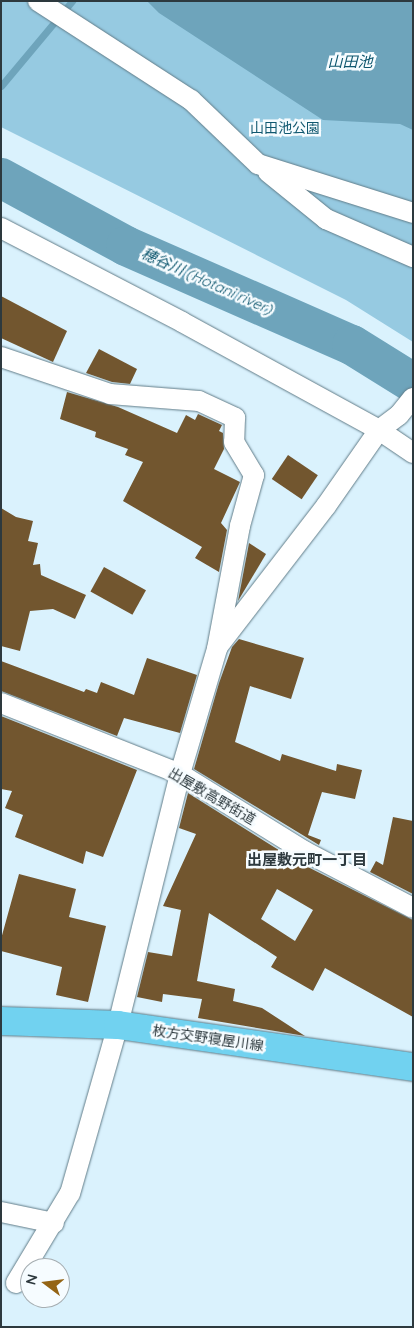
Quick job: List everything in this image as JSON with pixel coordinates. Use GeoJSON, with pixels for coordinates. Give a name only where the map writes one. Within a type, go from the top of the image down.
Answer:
{"type":"FeatureCollection","features":[{"type":"Feature","properties":{"kind":"main road","name":"枚方交野寝屋川線"},"geometry":{"type":"LineString","coordinates":[[1,1021],[118,1025],[413,1067]]}},
{"type":"Feature","properties":{"kind":"street"},"geometry":{"type":"LineString","coordinates":[[38,1],[191,100],[258,164],[326,219],[413,257]]}},
{"type":"Feature","properties":{"kind":"street"},"geometry":{"type":"LineString","coordinates":[[258,164],[413,213]]}},
{"type":"Feature","properties":{"kind":"street"},"geometry":{"type":"LineString","coordinates":[[1,228],[182,322],[379,430],[413,453]]}},
{"type":"Feature","properties":{"kind":"street"},"geometry":{"type":"LineString","coordinates":[[1,357],[110,394],[199,400],[235,418],[234,442],[254,475],[240,526],[217,649],[180,774],[118,1025],[70,1193],[54,1223],[28,1258],[16,1283]]}},
{"type":"Feature","properties":{"kind":"street"},"geometry":{"type":"LineString","coordinates":[[217,649],[326,506],[379,430],[399,415],[413,398]]}},
{"type":"Feature","properties":{"kind":"street","name":"出屋敷高野街道"},"geometry":{"type":"LineString","coordinates":[[1,703],[180,774],[304,851],[413,908]]}},
{"type":"Feature","properties":{"kind":"street"},"geometry":{"type":"LineString","coordinates":[[1,1212],[54,1223]]}},
{"type":"Feature","properties":{"kind":"green space","name":"山田池公園"},"geometry":{"type":"Polygon","coordinates":[[[1,1],[413,1],[413,342],[346,300],[1,127],[1,1]]]}},
{"type":"Feature","properties":{"kind":"water","name":"山田池"},"geometry":{"type":"Polygon","coordinates":[[[147,1],[413,1],[413,130],[400,124],[323,120],[159,13],[147,1]]]}},
{"type":"Feature","properties":{"kind":"building"},"geometry":{"type":"Polygon","coordinates":[[[1,296],[67,331],[53,362],[1,338],[1,296]]]}},
{"type":"Feature","properties":{"kind":"building"},"geometry":{"type":"Polygon","coordinates":[[[99,349],[137,369],[130,384],[112,382],[86,373],[99,349]]]}},
{"type":"Feature","properties":{"kind":"building"},"geometry":{"type":"Polygon","coordinates":[[[67,392],[118,407],[177,433],[186,415],[195,420],[198,414],[222,425],[219,431],[223,433],[224,449],[214,469],[240,482],[221,523],[227,530],[219,572],[195,558],[202,547],[123,501],[143,462],[125,455],[128,449],[95,437],[96,432],[60,419],[67,392]]]}},
{"type":"Feature","properties":{"kind":"building"},"geometry":{"type":"Polygon","coordinates":[[[288,455],[318,475],[302,499],[272,479],[288,455]]]}},
{"type":"Feature","properties":{"kind":"building"},"geometry":{"type":"Polygon","coordinates":[[[1,508],[16,517],[33,521],[28,541],[38,543],[33,565],[40,564],[41,575],[86,595],[75,619],[53,609],[30,611],[20,651],[1,646],[1,508]]]}},
{"type":"Feature","properties":{"kind":"building"},"geometry":{"type":"Polygon","coordinates":[[[249,543],[266,554],[238,601],[249,543]]]}},
{"type":"Feature","properties":{"kind":"building"},"geometry":{"type":"Polygon","coordinates":[[[104,567],[146,590],[132,615],[90,591],[104,567]]]}},
{"type":"Feature","properties":{"kind":"building"},"geometry":{"type":"Polygon","coordinates":[[[239,639],[304,658],[291,699],[250,686],[235,742],[280,761],[282,754],[336,771],[337,764],[362,770],[355,799],[322,792],[308,835],[321,840],[319,845],[194,769],[219,683],[232,647],[239,639]]]}},
{"type":"Feature","properties":{"kind":"building"},"geometry":{"type":"Polygon","coordinates":[[[147,658],[197,675],[180,733],[124,718],[117,736],[1,691],[1,661],[84,692],[86,689],[97,693],[101,682],[134,695],[147,658]]]}},
{"type":"Feature","properties":{"kind":"building"},"geometry":{"type":"Polygon","coordinates":[[[1,716],[137,770],[103,857],[86,851],[83,864],[15,837],[23,815],[5,808],[12,791],[1,789],[1,716]]]}},
{"type":"Feature","properties":{"kind":"building"},"geometry":{"type":"Polygon","coordinates":[[[188,793],[298,862],[413,920],[413,1017],[325,968],[313,991],[271,967],[277,957],[209,913],[197,981],[235,989],[233,1001],[262,1008],[305,1036],[198,1018],[202,999],[163,994],[162,1002],[137,997],[148,952],[172,956],[181,910],[163,906],[196,834],[179,828],[188,793]],[[277,889],[261,919],[295,941],[313,910],[277,889]]]}},
{"type":"Feature","properties":{"kind":"building"},"geometry":{"type":"Polygon","coordinates":[[[393,817],[413,821],[413,894],[370,872],[376,861],[383,865],[393,817]]]}},
{"type":"Feature","properties":{"kind":"building"},"geometry":{"type":"Polygon","coordinates":[[[19,874],[76,889],[69,917],[106,926],[88,1002],[56,995],[62,967],[1,951],[1,939],[19,874]]]}},
{"type":"Feature","properties":{"kind":"waterway"},"geometry":{"type":"LineString","coordinates":[[1,86],[72,1]]}},
{"type":"Feature","properties":{"kind":"waterway","name":"穂谷川 (Hotani river)"},"geometry":{"type":"LineString","coordinates":[[1,178],[126,246],[352,345],[413,383]]}},
{"type":"Feature","properties":{"kind":"district","name":"出屋敷元町一丁目"},"geometry":{"type":"Point","coordinates":[307,860]}}]}
